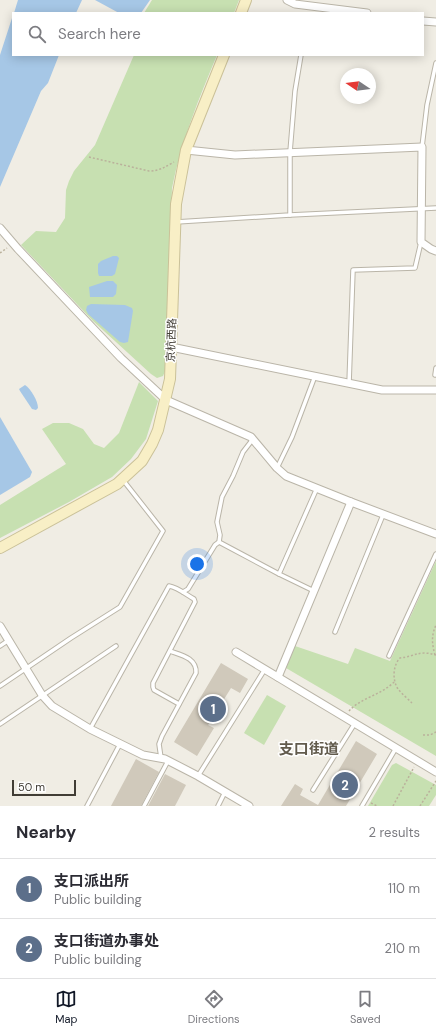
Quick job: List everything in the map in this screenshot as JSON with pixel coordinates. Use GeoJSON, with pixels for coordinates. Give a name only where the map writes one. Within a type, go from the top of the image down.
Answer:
{"type":"FeatureCollection","features":[{"type":"Feature","properties":{"kind":"main road"},"geometry":{"type":"LineString","coordinates":[[241,12],[246,0]]}},
{"type":"Feature","properties":{"kind":"main road","name":"京杭西路"},"geometry":{"type":"LineString","coordinates":[[0,548],[117,484],[142,461],[152,444],[158,430],[170,379],[174,222],[185,153],[224,56]]}},
{"type":"Feature","properties":{"kind":"street"},"geometry":{"type":"LineString","coordinates":[[287,0],[309,10],[348,12]]}},
{"type":"Feature","properties":{"kind":"street"},"geometry":{"type":"LineString","coordinates":[[424,21],[436,22]]}},
{"type":"Feature","properties":{"kind":"street"},"geometry":{"type":"LineString","coordinates":[[185,153],[235,155],[422,147],[421,242],[436,251]]}},
{"type":"Feature","properties":{"kind":"street"},"geometry":{"type":"LineString","coordinates":[[0,228],[121,358],[166,400],[251,437],[277,468],[286,476],[436,534]]}},
{"type":"Feature","properties":{"kind":"street"},"geometry":{"type":"LineString","coordinates":[[171,347],[382,390],[436,390]]}},
{"type":"Feature","properties":{"kind":"street"},"geometry":{"type":"LineString","coordinates":[[278,677],[351,502]]}},
{"type":"Feature","properties":{"kind":"street"},"geometry":{"type":"LineString","coordinates":[[0,626],[42,695],[52,706],[90,729],[143,755],[165,759],[198,776],[249,806]]}},
{"type":"Feature","properties":{"kind":"street"},"geometry":{"type":"LineString","coordinates":[[236,652],[436,772]]}},
{"type":"Feature","properties":{"kind":"lane"},"geometry":{"type":"LineString","coordinates":[[290,215],[290,152],[295,91],[301,56]]}},
{"type":"Feature","properties":{"kind":"lane"},"geometry":{"type":"LineString","coordinates":[[422,147],[427,105],[436,63]]}},
{"type":"Feature","properties":{"kind":"lane"},"geometry":{"type":"LineString","coordinates":[[174,222],[436,208]]}},
{"type":"Feature","properties":{"kind":"lane"},"geometry":{"type":"LineString","coordinates":[[349,384],[353,270],[415,268],[421,242]]}},
{"type":"Feature","properties":{"kind":"lane"},"geometry":{"type":"LineString","coordinates":[[435,375],[436,368]]}},
{"type":"Feature","properties":{"kind":"lane"},"geometry":{"type":"LineString","coordinates":[[277,468],[292,437],[315,376]]}},
{"type":"Feature","properties":{"kind":"lane"},"geometry":{"type":"LineString","coordinates":[[183,592],[188,589],[219,542],[220,535],[217,522],[222,497],[243,452],[253,439]]}},
{"type":"Feature","properties":{"kind":"lane"},"geometry":{"type":"LineString","coordinates":[[0,686],[120,607],[162,531],[123,479]]}},
{"type":"Feature","properties":{"kind":"lane"},"geometry":{"type":"LineString","coordinates":[[279,574],[317,488]]}},
{"type":"Feature","properties":{"kind":"lane"},"geometry":{"type":"LineString","coordinates":[[335,632],[383,514]]}},
{"type":"Feature","properties":{"kind":"lane"},"geometry":{"type":"LineString","coordinates":[[219,542],[314,591]]}},
{"type":"Feature","properties":{"kind":"lane"},"geometry":{"type":"LineString","coordinates":[[389,656],[436,554]]}},
{"type":"Feature","properties":{"kind":"lane"},"geometry":{"type":"LineString","coordinates":[[90,729],[167,588],[171,586],[194,599],[195,602],[152,687],[154,690],[178,704]]}},
{"type":"Feature","properties":{"kind":"lane"},"geometry":{"type":"LineString","coordinates":[[0,646],[9,640]]}},
{"type":"Feature","properties":{"kind":"lane"},"geometry":{"type":"LineString","coordinates":[[0,724],[116,646]]}},
{"type":"Feature","properties":{"kind":"lane"},"geometry":{"type":"LineString","coordinates":[[144,806],[165,759],[160,744],[162,736],[197,669],[195,664],[186,657],[170,651]]}},
{"type":"Feature","properties":{"kind":"lane"},"geometry":{"type":"LineString","coordinates":[[198,776],[265,669]]}},
{"type":"Feature","properties":{"kind":"lane"},"geometry":{"type":"LineString","coordinates":[[313,790],[355,723]]}},
{"type":"Feature","properties":{"kind":"lane"},"geometry":{"type":"LineString","coordinates":[[87,806],[120,744]]}},
{"type":"Feature","properties":{"kind":"lane"},"geometry":{"type":"LineString","coordinates":[[362,806],[396,748]]}},
{"type":"Feature","properties":{"kind":"lane"},"geometry":{"type":"LineString","coordinates":[[218,806],[226,792]]}},
{"type":"Feature","properties":{"kind":"path"},"geometry":{"type":"LineString","coordinates":[[89,157],[149,171],[155,171],[163,169],[185,153]]}},
{"type":"Feature","properties":{"kind":"path"},"geometry":{"type":"LineString","coordinates":[[412,703],[397,688],[395,681],[395,667],[400,658],[419,652],[435,655],[432,635],[436,625]]}},
{"type":"Feature","properties":{"kind":"path"},"geometry":{"type":"LineString","coordinates":[[344,717],[353,706],[383,692],[395,681]]}},
{"type":"Feature","properties":{"kind":"path"},"geometry":{"type":"LineString","coordinates":[[423,735],[430,735],[436,732]]}},
{"type":"Feature","properties":{"kind":"path"},"geometry":{"type":"LineString","coordinates":[[393,806],[418,761]]}},
{"type":"Feature","properties":{"kind":"path"},"geometry":{"type":"LineString","coordinates":[[420,806],[436,781]]}},
{"type":"Feature","properties":{"kind":"green space"},"geometry":{"type":"Polygon","coordinates":[[[152,0],[239,0],[234,12],[145,12],[152,0]]]}},
{"type":"Feature","properties":{"kind":"green space"},"geometry":{"type":"Polygon","coordinates":[[[134,56],[217,56],[185,137],[172,188],[166,369],[163,376],[157,378],[93,321],[21,245],[36,231],[56,232],[65,218],[66,190],[69,181],[74,171],[95,145],[134,56]]]}},
{"type":"Feature","properties":{"kind":"green space"},"geometry":{"type":"Polygon","coordinates":[[[139,382],[158,401],[146,439],[131,459],[112,477],[69,502],[0,538],[0,505],[66,464],[42,429],[53,423],[69,423],[83,429],[94,444],[104,448],[119,433],[139,382]]]}},
{"type":"Feature","properties":{"kind":"green space"},"geometry":{"type":"Polygon","coordinates":[[[436,561],[436,756],[286,668],[295,646],[348,664],[355,648],[390,661],[436,561]]]}},
{"type":"Feature","properties":{"kind":"green space"},"geometry":{"type":"Polygon","coordinates":[[[267,695],[286,706],[264,745],[244,733],[267,695]]]}},
{"type":"Feature","properties":{"kind":"green space"},"geometry":{"type":"Polygon","coordinates":[[[396,763],[436,785],[436,795],[429,806],[368,806],[392,765],[396,763]]]}},
{"type":"Feature","properties":{"kind":"water"},"geometry":{"type":"Polygon","coordinates":[[[18,0],[82,0],[76,12],[14,12],[18,0]]]}},
{"type":"Feature","properties":{"kind":"water"},"geometry":{"type":"Polygon","coordinates":[[[95,0],[150,0],[142,12],[117,12],[95,0]]]}},
{"type":"Feature","properties":{"kind":"water"},"geometry":{"type":"Polygon","coordinates":[[[12,18],[12,56],[59,56],[48,83],[41,91],[0,187],[0,55],[12,18]]]}},
{"type":"Feature","properties":{"kind":"water"},"geometry":{"type":"Polygon","coordinates":[[[117,256],[119,258],[115,274],[112,276],[99,276],[98,264],[101,261],[117,256]]]}},
{"type":"Feature","properties":{"kind":"water"},"geometry":{"type":"Polygon","coordinates":[[[107,281],[113,281],[117,285],[116,294],[113,297],[90,297],[89,287],[107,281]]]}},
{"type":"Feature","properties":{"kind":"water"},"geometry":{"type":"Polygon","coordinates":[[[91,304],[125,305],[132,308],[133,311],[128,342],[120,342],[88,314],[86,310],[87,306],[91,304]]]}},
{"type":"Feature","properties":{"kind":"water"},"geometry":{"type":"Polygon","coordinates":[[[25,385],[32,392],[38,405],[36,410],[32,409],[19,389],[25,385]]]}},
{"type":"Feature","properties":{"kind":"water"},"geometry":{"type":"Polygon","coordinates":[[[0,417],[32,472],[30,477],[0,495],[0,417]]]}},
{"type":"Feature","properties":{"kind":"building"},"geometry":{"type":"Polygon","coordinates":[[[221,663],[248,679],[240,693],[231,688],[208,725],[214,728],[197,756],[174,742],[221,663]]]}},
{"type":"Feature","properties":{"kind":"building"},"geometry":{"type":"Polygon","coordinates":[[[356,741],[377,754],[346,806],[281,806],[295,784],[303,789],[300,795],[318,805],[356,741]]]}},
{"type":"Feature","properties":{"kind":"building"},"geometry":{"type":"Polygon","coordinates":[[[136,759],[159,772],[141,806],[111,806],[136,759]]]}},
{"type":"Feature","properties":{"kind":"building"},"geometry":{"type":"Polygon","coordinates":[[[165,774],[186,785],[175,806],[148,806],[165,774]]]}},
{"type":"Feature","properties":{"kind":"place","name":"支口派出所"},"geometry":{"type":"Point","coordinates":[213,709]}},
{"type":"Feature","properties":{"kind":"place","name":"支口街道办事处"},"geometry":{"type":"Point","coordinates":[345,785]}},
{"type":"Feature","properties":{"kind":"district","name":"支口街道"},"geometry":{"type":"Point","coordinates":[309,749]}}]}
